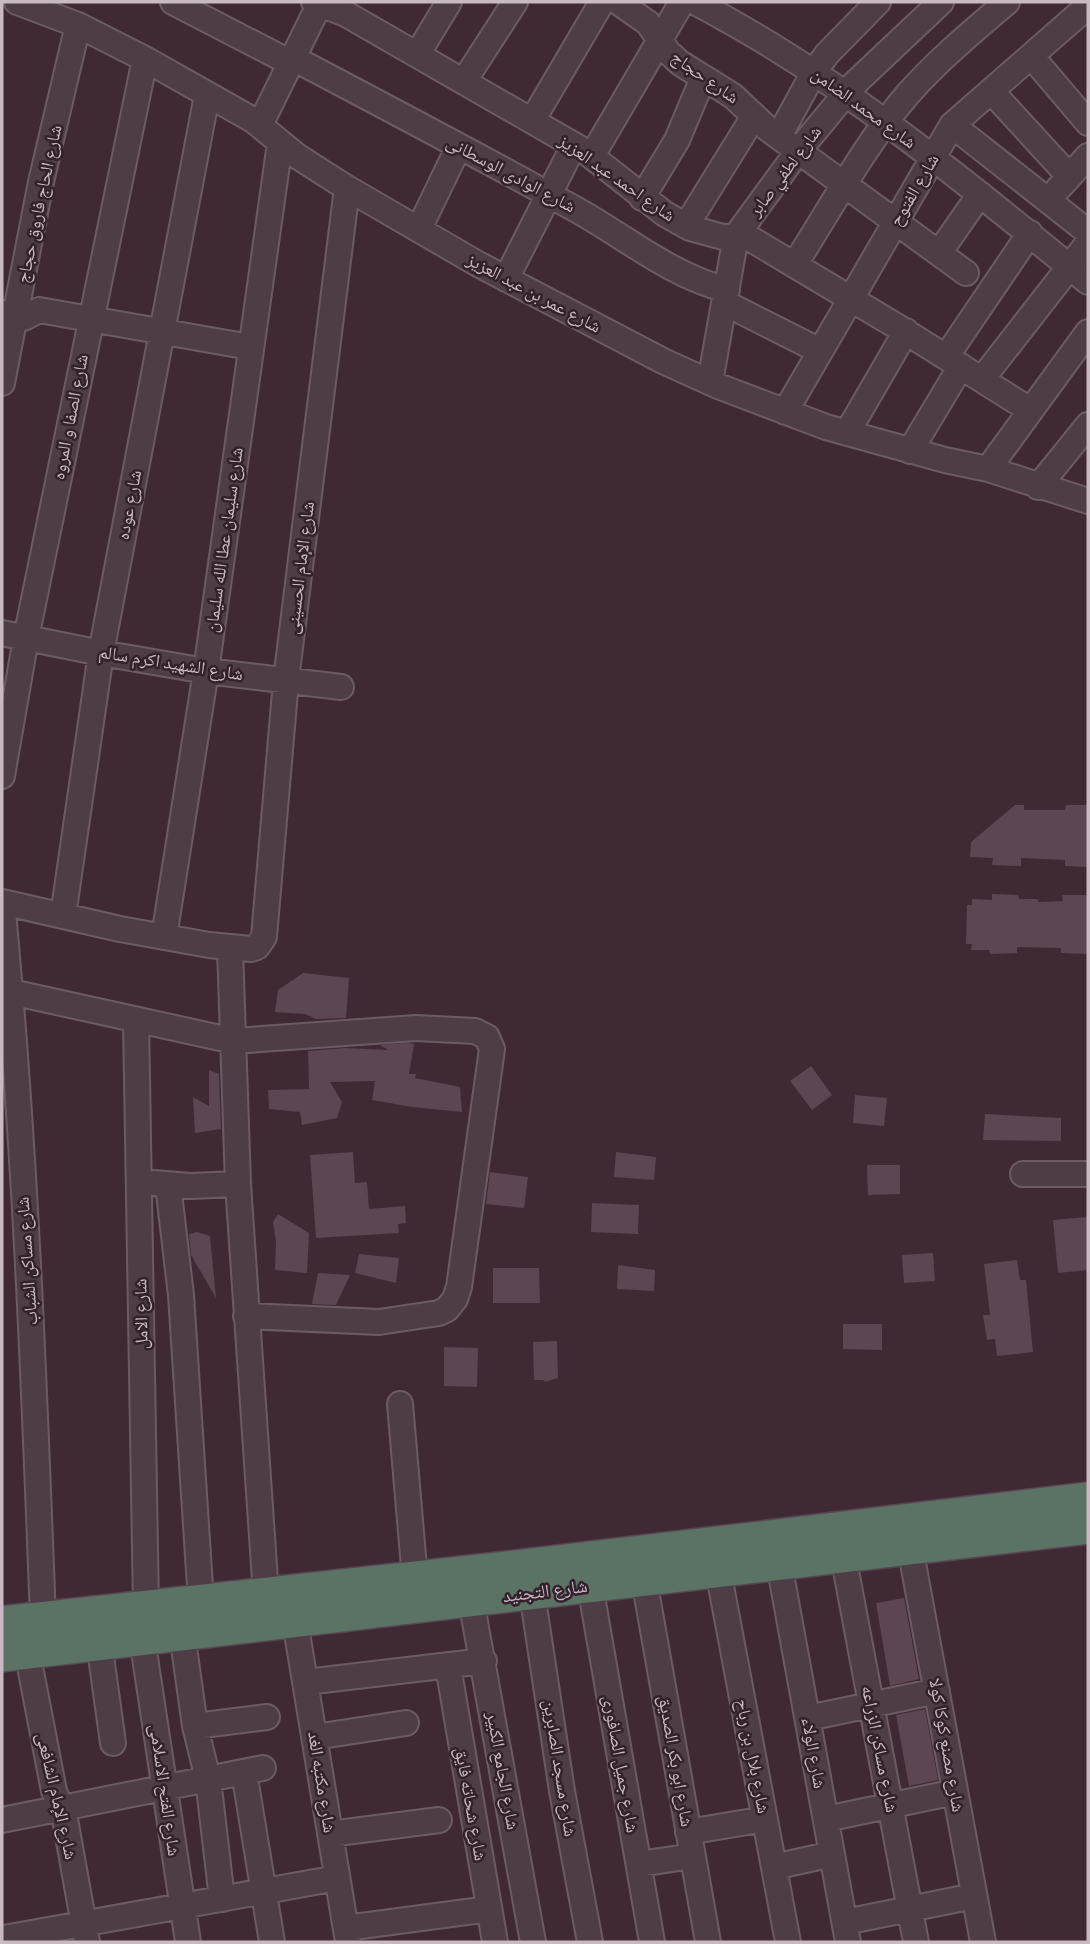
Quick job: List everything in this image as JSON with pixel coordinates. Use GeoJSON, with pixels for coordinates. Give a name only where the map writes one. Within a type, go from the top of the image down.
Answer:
{"type":"FeatureCollection","features":[{"type":"Feature","properties":{"kind":"highway","name":"شارع التجنيد"},"geometry":{"type":"LineString","coordinates":[[14,1653],[99,1642],[201,1602],[1088,1500]]}},
{"type":"Feature","properties":{"kind":"highway","name":"شارع التجنيد"},"geometry":{"type":"LineString","coordinates":[[2,1624],[43,1619],[144,1623],[182,1633],[1088,1526]]}},
{"type":"Feature","properties":{"kind":"street","name":"شارع عمر بن عبد العزيز"},"geometry":{"type":"LineString","coordinates":[[17,2],[78,25],[145,59],[260,125],[280,143],[347,188],[506,279],[710,383],[847,433],[988,469],[1088,501]]}},
{"type":"Feature","properties":{"kind":"street","name":"شارع الوادى الوسطانى"},"geometry":{"type":"LineString","coordinates":[[173,2],[459,146],[820,351]]}},
{"type":"Feature","properties":{"kind":"street"},"geometry":{"type":"LineString","coordinates":[[417,55],[449,2]]}},
{"type":"Feature","properties":{"kind":"street"},"geometry":{"type":"LineString","coordinates":[[464,81],[515,2]]}},
{"type":"Feature","properties":{"kind":"street"},"geometry":{"type":"LineString","coordinates":[[532,121],[602,2]]}},
{"type":"Feature","properties":{"kind":"street","name":"شارع حجاج"},"geometry":{"type":"LineString","coordinates":[[618,2],[648,23],[680,63],[733,96],[789,143],[966,274]]}},
{"type":"Feature","properties":{"kind":"street"},"geometry":{"type":"LineString","coordinates":[[506,279],[548,195],[583,151],[660,40],[681,2]]}},
{"type":"Feature","properties":{"kind":"street","name":"شارع محمد الضامن"},"geometry":{"type":"LineString","coordinates":[[695,2],[731,10],[980,194],[1079,275]]}},
{"type":"Feature","properties":{"kind":"street"},"geometry":{"type":"LineString","coordinates":[[789,143],[814,72],[878,2]]}},
{"type":"Feature","properties":{"kind":"street","name":"شارع لطفي صابر"},"geometry":{"type":"LineString","coordinates":[[710,383],[736,236],[789,143],[845,94],[941,2]]}},
{"type":"Feature","properties":{"kind":"street"},"geometry":{"type":"LineString","coordinates":[[795,264],[886,123],[931,69],[1007,2]]}},
{"type":"Feature","properties":{"kind":"street"},"geometry":{"type":"LineString","coordinates":[[260,125],[317,3]]}},
{"type":"Feature","properties":{"kind":"street","name":"شارع احمد عبد العزيز"},"geometry":{"type":"LineString","coordinates":[[317,3],[335,9],[361,11],[417,55],[583,151],[665,214],[686,226],[723,237],[751,239],[906,331],[1030,410]]}},
{"type":"Feature","properties":{"kind":"street","name":"شارع الفتوح"},"geometry":{"type":"LineString","coordinates":[[785,412],[952,125],[1032,57],[1084,18]]}},
{"type":"Feature","properties":{"kind":"street","name":"شارع الحاج فاروق حجاج"},"geometry":{"type":"LineString","coordinates":[[2,383],[9,303],[78,25]]}},
{"type":"Feature","properties":{"kind":"street"},"geometry":{"type":"LineString","coordinates":[[1032,57],[1088,123]]}},
{"type":"Feature","properties":{"kind":"street","name":"شارع الصفا و المروه"},"geometry":{"type":"LineString","coordinates":[[2,776],[26,638],[145,59]]}},
{"type":"Feature","properties":{"kind":"street"},"geometry":{"type":"LineString","coordinates":[[642,198],[677,140],[703,78]]}},
{"type":"Feature","properties":{"kind":"street"},"geometry":{"type":"LineString","coordinates":[[992,92],[1069,176]]}},
{"type":"Feature","properties":{"kind":"street","name":"شارع عوده"},"geometry":{"type":"LineString","coordinates":[[63,916],[101,653],[207,95]]}},
{"type":"Feature","properties":{"kind":"street"},"geometry":{"type":"LineString","coordinates":[[686,226],[754,116]]}},
{"type":"Feature","properties":{"kind":"street"},"geometry":{"type":"LineString","coordinates":[[952,125],[1088,232]]}},
{"type":"Feature","properties":{"kind":"street","name":"شارع سليمان عطا الله سليمان"},"geometry":{"type":"LineString","coordinates":[[164,937],[206,671],[280,143]]}},
{"type":"Feature","properties":{"kind":"street"},"geometry":{"type":"LineString","coordinates":[[419,229],[459,146]]}},
{"type":"Feature","properties":{"kind":"street"},"geometry":{"type":"LineString","coordinates":[[1048,200],[1088,156]]}},
{"type":"Feature","properties":{"kind":"street","name":"شارع الإمام الحسينى"},"geometry":{"type":"LineString","coordinates":[[230,948],[245,950],[257,947],[265,931],[286,680],[347,188]]}},
{"type":"Feature","properties":{"kind":"street"},"geometry":{"type":"LineString","coordinates":[[939,253],[980,194]]}},
{"type":"Feature","properties":{"kind":"street"},"geometry":{"type":"LineString","coordinates":[[910,451],[953,361],[1030,233]]}},
{"type":"Feature","properties":{"kind":"street"},"geometry":{"type":"LineString","coordinates":[[982,379],[1079,275],[1088,243]]}},
{"type":"Feature","properties":{"kind":"street"},"geometry":{"type":"LineString","coordinates":[[9,303],[32,301],[39,310],[250,347]]}},
{"type":"Feature","properties":{"kind":"street"},"geometry":{"type":"LineString","coordinates":[[847,433],[906,331]]}},
{"type":"Feature","properties":{"kind":"street"},"geometry":{"type":"LineString","coordinates":[[988,469],[1088,332]]}},
{"type":"Feature","properties":{"kind":"street"},"geometry":{"type":"LineString","coordinates":[[1038,487],[1088,425]]}},
{"type":"Feature","properties":{"kind":"street","name":"شارع الشهيد اكرم سالم"},"geometry":{"type":"LineString","coordinates":[[2,633],[206,671],[341,687]]}},
{"type":"Feature","properties":{"kind":"street"},"geometry":{"type":"LineString","coordinates":[[2,902],[164,937],[230,948],[238,1184],[266,1595]]}},
{"type":"Feature","properties":{"kind":"street","name":"شارع مساكن الشباب"},"geometry":{"type":"LineString","coordinates":[[2,902],[11,992],[30,1299],[43,1619]]}},
{"type":"Feature","properties":{"kind":"street"},"geometry":{"type":"LineString","coordinates":[[11,992],[234,1041],[397,1029],[481,1032],[487,1037],[492,1049],[459,1287],[453,1304],[439,1313],[379,1322],[246,1316]]}},
{"type":"Feature","properties":{"kind":"street","name":"شارع الامل"},"geometry":{"type":"LineString","coordinates":[[136,1020],[144,1623]]}},
{"type":"Feature","properties":{"kind":"street"},"geometry":{"type":"LineString","coordinates":[[1023,1174],[1088,1174]]}},
{"type":"Feature","properties":{"kind":"street"},"geometry":{"type":"LineString","coordinates":[[139,1181],[168,1185],[238,1184]]}},
{"type":"Feature","properties":{"kind":"street"},"geometry":{"type":"LineString","coordinates":[[168,1185],[181,1295],[201,1602]]}},
{"type":"Feature","properties":{"kind":"street"},"geometry":{"type":"LineString","coordinates":[[400,1404],[415,1579]]}},
{"type":"Feature","properties":{"kind":"street","name":"شارع مصنع كوكا كولا"},"geometry":{"type":"LineString","coordinates":[[910,1548],[983,1942]]}},
{"type":"Feature","properties":{"kind":"street","name":"شارع مساكن الزراعه"},"geometry":{"type":"LineString","coordinates":[[843,1555],[916,1942]]}},
{"type":"Feature","properties":{"kind":"street","name":"شارع الولاء"},"geometry":{"type":"LineString","coordinates":[[779,1563],[846,1932]]}},
{"type":"Feature","properties":{"kind":"street","name":"شارع بلال بن رباح"},"geometry":{"type":"LineString","coordinates":[[718,1570],[788,1942]]}},
{"type":"Feature","properties":{"kind":"street","name":"شارع ابو بكر الصديق"},"geometry":{"type":"LineString","coordinates":[[645,1579],[708,1942]]}},
{"type":"Feature","properties":{"kind":"street","name":"شارع جميل الصافورى"},"geometry":{"type":"LineString","coordinates":[[590,1586],[652,1942]]}},
{"type":"Feature","properties":{"kind":"street","name":"شارع مسجد الصابرين"},"geometry":{"type":"LineString","coordinates":[[531,1592],[562,1791],[590,1942]]}},
{"type":"Feature","properties":{"kind":"street","name":"شارع الجامع الكبير"},"geometry":{"type":"LineString","coordinates":[[471,1600],[533,1942]]}},
{"type":"Feature","properties":{"kind":"street","name":"شارع مكتبه الغد"},"geometry":{"type":"LineString","coordinates":[[295,1621],[347,1935]]}},
{"type":"Feature","properties":{"kind":"street","name":"شارع الفتح الاسلامى"},"geometry":{"type":"LineString","coordinates":[[144,1623],[164,1788],[188,1942]]}},
{"type":"Feature","properties":{"kind":"street"},"geometry":{"type":"LineString","coordinates":[[182,1633],[195,1726],[208,1779],[222,1899]]}},
{"type":"Feature","properties":{"kind":"street"},"geometry":{"type":"LineString","coordinates":[[99,1642],[113,1743]]}},
{"type":"Feature","properties":{"kind":"street","name":"شارع الإمام الشافعى"},"geometry":{"type":"LineString","coordinates":[[14,1653],[65,1819],[86,1933]]}},
{"type":"Feature","properties":{"kind":"street"},"geometry":{"type":"LineString","coordinates":[[306,1682],[484,1661]]}},
{"type":"Feature","properties":{"kind":"street","name":"شارع شحاته فايق"},"geometry":{"type":"LineString","coordinates":[[448,1665],[495,1942]]}},
{"type":"Feature","properties":{"kind":"street"},"geometry":{"type":"LineString","coordinates":[[808,1717],[937,1691]]}},
{"type":"Feature","properties":{"kind":"street"},"geometry":{"type":"LineString","coordinates":[[195,1726],[267,1717]]}},
{"type":"Feature","properties":{"kind":"street"},"geometry":{"type":"LineString","coordinates":[[315,1737],[406,1723]]}},
{"type":"Feature","properties":{"kind":"street"},"geometry":{"type":"LineString","coordinates":[[2,1820],[253,1770],[263,1893],[272,1942]]}},
{"type":"Feature","properties":{"kind":"street"},"geometry":{"type":"LineString","coordinates":[[826,1819],[955,1792]]}},
{"type":"Feature","properties":{"kind":"street"},"geometry":{"type":"LineString","coordinates":[[639,1864],[765,1819]]}},
{"type":"Feature","properties":{"kind":"street"},"geometry":{"type":"LineString","coordinates":[[330,1834],[439,1820]]}},
{"type":"Feature","properties":{"kind":"street"},"geometry":{"type":"LineString","coordinates":[[774,1867],[832,1854]]}},
{"type":"Feature","properties":{"kind":"street"},"geometry":{"type":"LineString","coordinates":[[3,1936],[86,1933],[182,1907],[337,1878]]}},
{"type":"Feature","properties":{"kind":"street"},"geometry":{"type":"LineString","coordinates":[[846,1932],[910,1909],[974,1896]]}},
{"type":"Feature","properties":{"kind":"street"},"geometry":{"type":"LineString","coordinates":[[347,1935],[489,1909]]}},
{"type":"Feature","properties":{"kind":"building"},"geometry":{"type":"Polygon","coordinates":[[[1015,805],[1024,805],[1024,810],[1065,810],[1066,805],[1088,805],[1088,867],[1065,866],[1065,860],[1021,858],[1021,866],[992,865],[993,858],[970,857],[971,842],[1015,805]]]}},
{"type":"Feature","properties":{"kind":"building"},"geometry":{"type":"Polygon","coordinates":[[[992,894],[1018,895],[1019,899],[1037,899],[1039,902],[1063,901],[1062,895],[1088,895],[1088,954],[1061,953],[1061,948],[1017,947],[1017,953],[990,954],[989,950],[971,950],[972,944],[966,944],[967,905],[972,905],[972,899],[992,900],[992,894]]]}},
{"type":"Feature","properties":{"kind":"building"},"geometry":{"type":"Polygon","coordinates":[[[303,973],[349,978],[346,1018],[316,1019],[305,1014],[275,1012],[278,990],[303,973]]]}},
{"type":"Feature","properties":{"kind":"building"},"geometry":{"type":"Polygon","coordinates":[[[414,1044],[409,1074],[416,1074],[415,1078],[460,1087],[462,1112],[372,1100],[375,1081],[330,1082],[342,1102],[337,1118],[302,1125],[300,1112],[269,1109],[268,1090],[309,1089],[308,1051],[345,1048],[388,1050],[380,1045],[414,1044]]]}},
{"type":"Feature","properties":{"kind":"building"},"geometry":{"type":"Polygon","coordinates":[[[811,1066],[832,1095],[812,1110],[790,1081],[811,1066]]]}},
{"type":"Feature","properties":{"kind":"building"},"geometry":{"type":"Polygon","coordinates":[[[209,1070],[219,1074],[221,1129],[195,1133],[193,1097],[209,1106],[209,1070]]]}},
{"type":"Feature","properties":{"kind":"building"},"geometry":{"type":"Polygon","coordinates":[[[855,1095],[887,1098],[884,1126],[853,1123],[855,1095]]]}},
{"type":"Feature","properties":{"kind":"building"},"geometry":{"type":"Polygon","coordinates":[[[985,1114],[1061,1118],[1061,1141],[983,1140],[985,1114]]]}},
{"type":"Feature","properties":{"kind":"building"},"geometry":{"type":"Polygon","coordinates":[[[353,1152],[355,1183],[367,1182],[369,1209],[405,1206],[406,1223],[398,1224],[399,1233],[316,1238],[310,1155],[353,1152]]]}},
{"type":"Feature","properties":{"kind":"building"},"geometry":{"type":"Polygon","coordinates":[[[616,1152],[656,1157],[654,1180],[614,1177],[616,1152]]]}},
{"type":"Feature","properties":{"kind":"building"},"geometry":{"type":"Polygon","coordinates":[[[867,1165],[900,1165],[900,1194],[868,1195],[867,1165]]]}},
{"type":"Feature","properties":{"kind":"building"},"geometry":{"type":"Polygon","coordinates":[[[490,1172],[528,1177],[524,1208],[486,1204],[490,1172]]]}},
{"type":"Feature","properties":{"kind":"building"},"geometry":{"type":"Polygon","coordinates":[[[592,1203],[639,1205],[638,1234],[591,1232],[592,1203]]]}},
{"type":"Feature","properties":{"kind":"building"},"geometry":{"type":"Polygon","coordinates":[[[278,1214],[309,1233],[307,1273],[275,1270],[276,1242],[273,1222],[278,1214]]]}},
{"type":"Feature","properties":{"kind":"building"},"geometry":{"type":"Polygon","coordinates":[[[1088,1217],[1088,1270],[1058,1273],[1053,1220],[1088,1217]]]}},
{"type":"Feature","properties":{"kind":"building"},"geometry":{"type":"Polygon","coordinates":[[[197,1232],[210,1236],[216,1298],[191,1255],[189,1234],[197,1232]]]}},
{"type":"Feature","properties":{"kind":"building"},"geometry":{"type":"Polygon","coordinates":[[[933,1253],[935,1281],[904,1283],[902,1255],[933,1253]]]}},
{"type":"Feature","properties":{"kind":"building"},"geometry":{"type":"Polygon","coordinates":[[[359,1254],[399,1258],[396,1283],[355,1273],[359,1254]]]}},
{"type":"Feature","properties":{"kind":"building"},"geometry":{"type":"Polygon","coordinates":[[[1017,1260],[1020,1280],[1026,1280],[1033,1352],[997,1356],[995,1339],[987,1340],[983,1315],[990,1315],[984,1264],[1017,1260]]]}},
{"type":"Feature","properties":{"kind":"building"},"geometry":{"type":"Polygon","coordinates":[[[618,1265],[655,1270],[654,1291],[617,1289],[618,1265]]]}},
{"type":"Feature","properties":{"kind":"building"},"geometry":{"type":"Polygon","coordinates":[[[493,1268],[539,1268],[540,1303],[493,1303],[493,1268]]]}},
{"type":"Feature","properties":{"kind":"building"},"geometry":{"type":"Polygon","coordinates":[[[318,1273],[350,1275],[336,1305],[312,1304],[318,1273]]]}},
{"type":"Feature","properties":{"kind":"building"},"geometry":{"type":"Polygon","coordinates":[[[843,1324],[882,1324],[882,1350],[843,1349],[843,1324]]]}},
{"type":"Feature","properties":{"kind":"building"},"geometry":{"type":"Polygon","coordinates":[[[557,1341],[558,1378],[545,1382],[534,1380],[533,1342],[557,1341]]]}},
{"type":"Feature","properties":{"kind":"building"},"geometry":{"type":"Polygon","coordinates":[[[444,1347],[478,1348],[477,1387],[444,1386],[444,1347]]]}},
{"type":"Feature","properties":{"kind":"building"},"geometry":{"type":"Polygon","coordinates":[[[904,1598],[919,1679],[890,1686],[876,1603],[904,1598]]]}},
{"type":"Feature","properties":{"kind":"building"},"geometry":{"type":"Polygon","coordinates":[[[925,1709],[938,1780],[909,1786],[896,1715],[925,1709]]]}}]}
